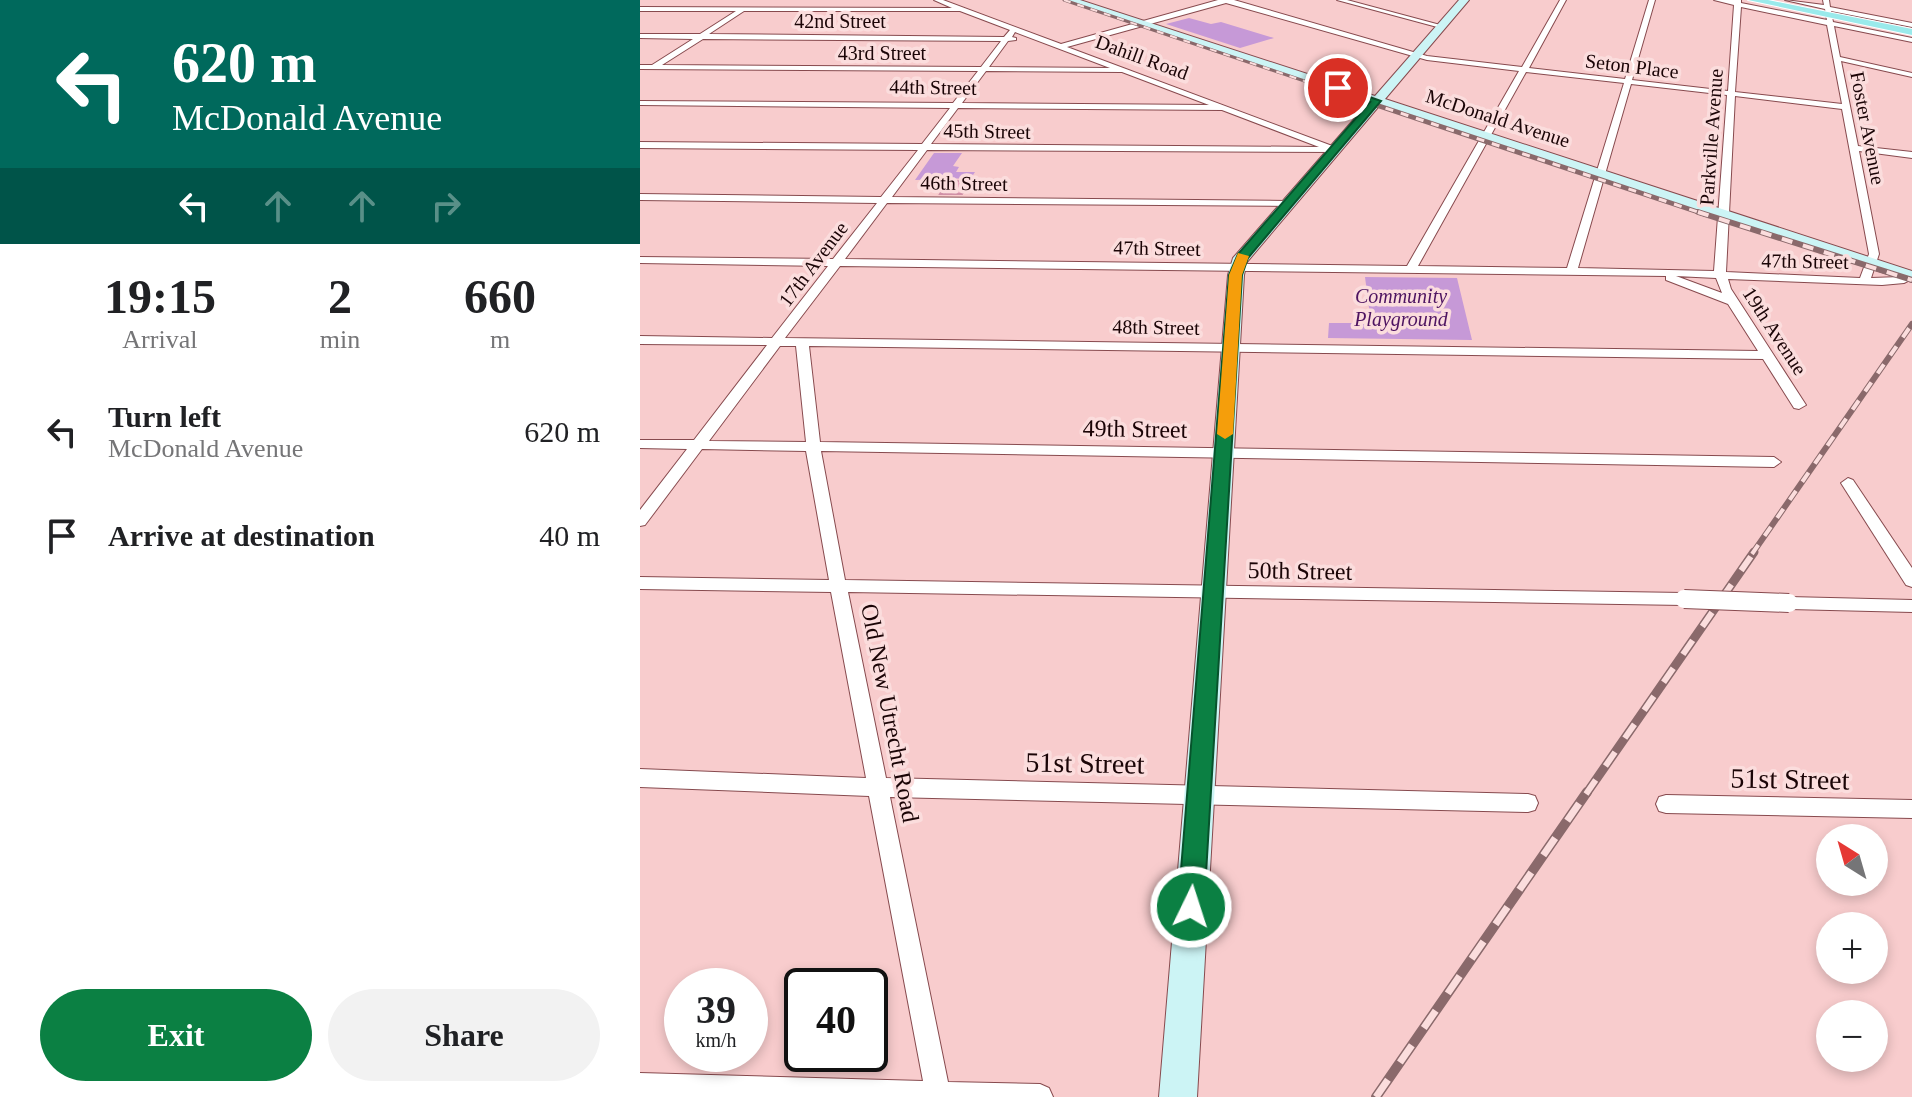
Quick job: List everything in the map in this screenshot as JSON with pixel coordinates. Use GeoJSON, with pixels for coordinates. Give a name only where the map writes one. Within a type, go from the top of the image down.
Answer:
{"type":"FeatureCollection","features":[{"type":"Feature","properties":{"kind":"main road"},"geometry":{"type":"LineString","coordinates":[[1753,0],[1828,12],[1912,32]]}},
{"type":"Feature","properties":{"kind":"street"},"geometry":{"type":"LineString","coordinates":[[640,75],[757,0]]}},
{"type":"Feature","properties":{"kind":"street","name":"Dahill Road"},"geometry":{"type":"LineString","coordinates":[[937,0],[1010,34],[1040,38],[1334,150]]}},
{"type":"Feature","properties":{"kind":"street","name":"McDonald Avenue"},"geometry":{"type":"LineString","coordinates":[[1071,0],[1724,215],[1868,272],[1910,276]]}},
{"type":"Feature","properties":{"kind":"street"},"geometry":{"type":"LineString","coordinates":[[1340,0],[1441,26]]}},
{"type":"Feature","properties":{"kind":"street"},"geometry":{"type":"LineString","coordinates":[[1178,1097],[1238,267],[1242,257],[1463,0]]}},
{"type":"Feature","properties":{"kind":"street"},"geometry":{"type":"LineString","coordinates":[[1411,269],[1563,0]]}},
{"type":"Feature","properties":{"kind":"street"},"geometry":{"type":"LineString","coordinates":[[1572,271],[1652,0]]}},
{"type":"Feature","properties":{"kind":"street"},"geometry":{"type":"LineString","coordinates":[[1717,0],[1912,25]]}},
{"type":"Feature","properties":{"kind":"street"},"geometry":{"type":"LineString","coordinates":[[1788,0],[1912,40]]}},
{"type":"Feature","properties":{"kind":"street"},"geometry":{"type":"LineString","coordinates":[[1062,46],[1227,1]]}},
{"type":"Feature","properties":{"kind":"street","name":"Seton Place"},"geometry":{"type":"LineString","coordinates":[[1227,1],[1416,55],[1846,107]]}},
{"type":"Feature","properties":{"kind":"street","name":"Parkville Avenue"},"geometry":{"type":"LineString","coordinates":[[1722,276],[1719,268],[1738,2]]}},
{"type":"Feature","properties":{"kind":"street"},"geometry":{"type":"LineString","coordinates":[[640,9],[962,9]]}},
{"type":"Feature","properties":{"kind":"street","name":"Foster Avenue"},"geometry":{"type":"LineString","coordinates":[[1828,12],[1874,254],[1868,272]]}},
{"type":"Feature","properties":{"kind":"street","name":"42nd Street"},"geometry":{"type":"LineString","coordinates":[[640,36],[1010,34]]}},
{"type":"Feature","properties":{"kind":"street","name":"17th Avenue"},"geometry":{"type":"LineString","coordinates":[[640,521],[1010,34]]}},
{"type":"Feature","properties":{"kind":"street"},"geometry":{"type":"LineString","coordinates":[[1837,58],[1912,75]]}},
{"type":"Feature","properties":{"kind":"street","name":"43rd Street"},"geometry":{"type":"LineString","coordinates":[[640,67],[1123,70]]}},
{"type":"Feature","properties":{"kind":"street","name":"44th Street"},"geometry":{"type":"LineString","coordinates":[[640,103],[1226,108]]}},
{"type":"Feature","properties":{"kind":"street","name":"45th Street"},"geometry":{"type":"LineString","coordinates":[[640,145],[1334,150]]}},
{"type":"Feature","properties":{"kind":"street"},"geometry":{"type":"LineString","coordinates":[[1854,148],[1912,155]]}},
{"type":"Feature","properties":{"kind":"street","name":"46th Street"},"geometry":{"type":"LineString","coordinates":[[640,197],[1287,204]]}},
{"type":"Feature","properties":{"kind":"street","name":"47th Street"},"geometry":{"type":"LineString","coordinates":[[640,260],[1655,272],[1722,276],[1868,272]]}},
{"type":"Feature","properties":{"kind":"street"},"geometry":{"type":"LineString","coordinates":[[1655,272],[1732,301]]}},
{"type":"Feature","properties":{"kind":"street","name":"19th Avenue"},"geometry":{"type":"LineString","coordinates":[[1722,276],[1732,301],[1799,405]]}},
{"type":"Feature","properties":{"kind":"street","name":"48th Street"},"geometry":{"type":"LineString","coordinates":[[640,340],[1767,355]]}},
{"type":"Feature","properties":{"kind":"street","name":"Old New Utrecht Road"},"geometry":{"type":"LineString","coordinates":[[802,342],[813,446],[838,587],[938,1093]]}},
{"type":"Feature","properties":{"kind":"street","name":"49th Street"},"geometry":{"type":"LineString","coordinates":[[640,444],[1774,462]]}},
{"type":"Feature","properties":{"kind":"street"},"geometry":{"type":"LineString","coordinates":[[1848,483],[1912,581]]}},
{"type":"Feature","properties":{"kind":"street","name":"50th Street"},"geometry":{"type":"LineString","coordinates":[[640,583],[1684,599],[1912,606]]}},
{"type":"Feature","properties":{"kind":"street","name":"51st Street"},"geometry":{"type":"LineString","coordinates":[[640,778],[1528,803]]}},
{"type":"Feature","properties":{"kind":"street","name":"51st Street"},"geometry":{"type":"LineString","coordinates":[[1666,804],[1912,809]]}},
{"type":"Feature","properties":{"kind":"street"},"geometry":{"type":"LineString","coordinates":[[640,1086],[1040,1097]]}},
{"type":"Feature","properties":{"kind":"green space"},"geometry":{"type":"Polygon","coordinates":[[[1189,18],[1211,24],[1221,22],[1274,38],[1240,48],[1166,24],[1189,18]]]}},
{"type":"Feature","properties":{"kind":"green space"},"geometry":{"type":"Polygon","coordinates":[[[934,153],[962,153],[953,166],[959,167],[956,172],[975,172],[971,178],[915,180],[934,153]]]}},
{"type":"Feature","properties":{"kind":"green space","name":"Community Playground"},"geometry":{"type":"Polygon","coordinates":[[[1365,277],[1457,278],[1472,340],[1328,338],[1329,323],[1371,323],[1365,277]]]}},
{"type":"Feature","properties":{"kind":"building"},"geometry":{"type":"Polygon","coordinates":[[[948,181],[971,181],[962,194],[940,194],[948,181]]]}},
{"type":"Feature","properties":{"kind":"railway"},"geometry":{"type":"LineString","coordinates":[[1064,0],[1345,95]]}},
{"type":"Feature","properties":{"kind":"railway"},"geometry":{"type":"LineString","coordinates":[[1340,93],[1345,95]]}},
{"type":"Feature","properties":{"kind":"railway"},"geometry":{"type":"LineString","coordinates":[[1345,95],[1704,214]]}},
{"type":"Feature","properties":{"kind":"railway"},"geometry":{"type":"LineString","coordinates":[[1698,212],[1912,280]]}},
{"type":"Feature","properties":{"kind":"railway"},"geometry":{"type":"LineString","coordinates":[[1752,554],[1912,324]]}},
{"type":"Feature","properties":{"kind":"railway"},"geometry":{"type":"LineString","coordinates":[[1586,794],[1754,552]]}},
{"type":"Feature","properties":{"kind":"railway"},"geometry":{"type":"LineString","coordinates":[[1376,1097],[1587,792]]}},
{"type":"Feature","properties":{"kind":"slow traffic"},"geometry":{"type":"LineString","coordinates":[[1225,434],[1236,275],[1243,256]]}},
{"type":"Feature","properties":{"kind":"route"},"geometry":{"type":"LineString","coordinates":[[1191,907],[1236,275],[1242,257],[1376,101],[1338,88]]}}]}
